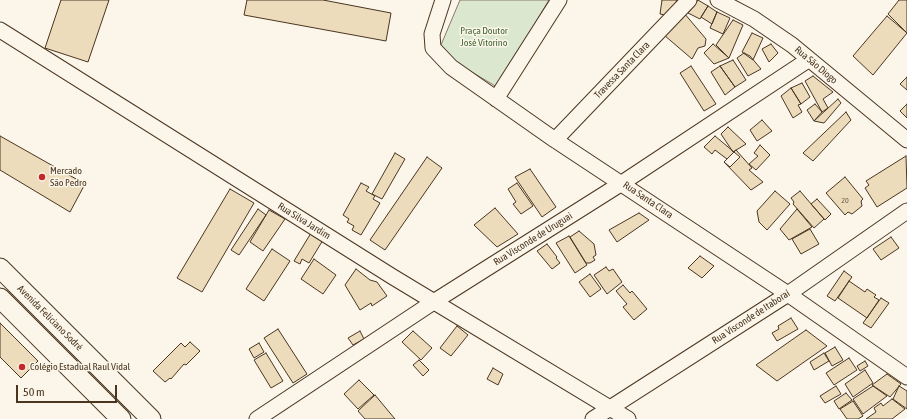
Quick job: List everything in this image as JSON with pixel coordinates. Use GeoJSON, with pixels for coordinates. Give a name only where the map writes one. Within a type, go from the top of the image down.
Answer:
{"type":"FeatureCollection","features":[{"type":"Feature","properties":{"kind":"main road","name":"Avenida Feliciano Sodré"},"geometry":{"type":"LineString","coordinates":[[0,268],[151,419]]}},
{"type":"Feature","properties":{"kind":"main road"},"geometry":{"type":"LineString","coordinates":[[0,298],[121,419]]}},
{"type":"Feature","properties":{"kind":"street","name":"Rua Santa Clara"},"geometry":{"type":"LineString","coordinates":[[443,0],[432,34],[433,48],[447,64],[556,140],[788,294],[907,377]]}},
{"type":"Feature","properties":{"kind":"street"},"geometry":{"type":"LineString","coordinates":[[496,99],[558,0]]}},
{"type":"Feature","properties":{"kind":"street","name":"Travessa Santa Clara"},"geometry":{"type":"LineString","coordinates":[[556,140],[688,0]]}},
{"type":"Feature","properties":{"kind":"street","name":"Rua São Diogo"},"geometry":{"type":"LineString","coordinates":[[718,0],[754,19],[792,45],[808,60],[907,140]]}},
{"type":"Feature","properties":{"kind":"street","name":"Rua Silva Jardim"},"geometry":{"type":"LineString","coordinates":[[0,30],[393,277],[436,301],[628,419]]}},
{"type":"Feature","properties":{"kind":"street","name":"Rua Visconde de Uruguai"},"geometry":{"type":"LineString","coordinates":[[257,419],[436,301],[622,183],[808,60]]}},
{"type":"Feature","properties":{"kind":"street","name":"Rua Visconde de Itaboraí"},"geometry":{"type":"LineString","coordinates":[[593,419],[788,294],[907,212]]}},
{"type":"Feature","properties":{"kind":"green space","name":"Praça Doutor José Vitorino"},"geometry":{"type":"Polygon","coordinates":[[[460,0],[549,0],[497,87],[438,52],[460,0]]]}},
{"type":"Feature","properties":{"kind":"building"},"geometry":{"type":"Polygon","coordinates":[[[61,0],[109,0],[88,62],[45,48],[61,0]]]}},
{"type":"Feature","properties":{"kind":"building"},"geometry":{"type":"Polygon","coordinates":[[[247,0],[323,0],[391,13],[386,41],[244,15],[247,0]]]}},
{"type":"Feature","properties":{"kind":"building"},"geometry":{"type":"Polygon","coordinates":[[[662,0],[677,0],[670,16],[660,14],[662,0]]]}},
{"type":"Feature","properties":{"kind":"building"},"geometry":{"type":"Polygon","coordinates":[[[698,0],[708,6],[700,19],[688,13],[698,0]]]}},
{"type":"Feature","properties":{"kind":"building"},"geometry":{"type":"Polygon","coordinates":[[[899,0],[907,0],[907,33],[888,14],[899,0]]]}},
{"type":"Feature","properties":{"kind":"building"},"geometry":{"type":"Polygon","coordinates":[[[708,6],[717,12],[712,24],[701,17],[708,6]]]}},
{"type":"Feature","properties":{"kind":"building"},"geometry":{"type":"Polygon","coordinates":[[[717,12],[730,18],[723,34],[710,28],[717,12]]]}},
{"type":"Feature","properties":{"kind":"building"},"geometry":{"type":"Polygon","coordinates":[[[684,13],[706,39],[705,46],[698,48],[692,59],[664,35],[684,13]]]}},
{"type":"Feature","properties":{"kind":"building"},"geometry":{"type":"Polygon","coordinates":[[[887,16],[907,33],[873,75],[853,56],[887,16]]]}},
{"type":"Feature","properties":{"kind":"building"},"geometry":{"type":"Polygon","coordinates":[[[733,20],[743,25],[729,58],[716,45],[733,20]]]}},
{"type":"Feature","properties":{"kind":"building"},"geometry":{"type":"Polygon","coordinates":[[[752,33],[763,38],[753,60],[742,52],[752,33]]]}},
{"type":"Feature","properties":{"kind":"building"},"geometry":{"type":"Polygon","coordinates":[[[713,44],[729,58],[714,64],[704,53],[713,44]]]}},
{"type":"Feature","properties":{"kind":"building"},"geometry":{"type":"Polygon","coordinates":[[[771,44],[778,53],[769,62],[762,49],[771,44]]]}},
{"type":"Feature","properties":{"kind":"building"},"geometry":{"type":"Polygon","coordinates":[[[744,53],[750,56],[761,69],[748,76],[737,58],[744,53]]]}},
{"type":"Feature","properties":{"kind":"building"},"geometry":{"type":"Polygon","coordinates":[[[733,60],[746,80],[735,87],[720,66],[733,60]]]}},
{"type":"Feature","properties":{"kind":"building"},"geometry":{"type":"Polygon","coordinates":[[[691,66],[716,104],[704,111],[680,73],[691,66]]]}},
{"type":"Feature","properties":{"kind":"building"},"geometry":{"type":"Polygon","coordinates":[[[720,66],[735,87],[725,95],[711,72],[720,66]]]}},
{"type":"Feature","properties":{"kind":"building"},"geometry":{"type":"Polygon","coordinates":[[[813,76],[833,92],[823,99],[828,108],[822,112],[805,81],[813,76]]]}},
{"type":"Feature","properties":{"kind":"building"},"geometry":{"type":"Polygon","coordinates":[[[907,77],[907,90],[900,84],[907,77]]]}},
{"type":"Feature","properties":{"kind":"building"},"geometry":{"type":"Polygon","coordinates":[[[802,83],[810,97],[801,104],[791,88],[802,83]]]}},
{"type":"Feature","properties":{"kind":"building"},"geometry":{"type":"Polygon","coordinates":[[[791,88],[801,104],[798,105],[802,112],[793,118],[781,96],[791,88]]]}},
{"type":"Feature","properties":{"kind":"building"},"geometry":{"type":"Polygon","coordinates":[[[838,99],[841,103],[824,123],[814,121],[838,99]]]}},
{"type":"Feature","properties":{"kind":"building"},"geometry":{"type":"Polygon","coordinates":[[[815,104],[822,112],[814,121],[807,110],[815,104]]]}},
{"type":"Feature","properties":{"kind":"building"},"geometry":{"type":"Polygon","coordinates":[[[907,104],[907,118],[900,111],[907,104]]]}},
{"type":"Feature","properties":{"kind":"building"},"geometry":{"type":"Polygon","coordinates":[[[846,112],[851,120],[813,161],[803,153],[846,112]]]}},
{"type":"Feature","properties":{"kind":"building"},"geometry":{"type":"Polygon","coordinates":[[[762,120],[772,131],[757,141],[750,130],[762,120]]]}},
{"type":"Feature","properties":{"kind":"building"},"geometry":{"type":"Polygon","coordinates":[[[728,127],[746,144],[733,152],[721,134],[728,127]]]}},
{"type":"Feature","properties":{"kind":"building","name":"Mercado São Pedro"},"geometry":{"type":"Polygon","coordinates":[[[0,136],[85,184],[70,212],[0,170],[0,136]]]}},
{"type":"Feature","properties":{"kind":"building"},"geometry":{"type":"Polygon","coordinates":[[[715,136],[740,157],[730,167],[724,162],[727,159],[715,150],[712,154],[704,147],[715,136]]]}},
{"type":"Feature","properties":{"kind":"building"},"geometry":{"type":"Polygon","coordinates":[[[760,145],[770,155],[756,170],[749,164],[758,156],[754,153],[760,145]]]}},
{"type":"Feature","properties":{"kind":"building"},"geometry":{"type":"Polygon","coordinates":[[[736,150],[752,168],[749,170],[763,182],[751,190],[724,162],[736,150]]]}},
{"type":"Feature","properties":{"kind":"building"},"geometry":{"type":"Polygon","coordinates":[[[395,153],[405,159],[382,199],[372,194],[395,153]]]}},
{"type":"Feature","properties":{"kind":"building"},"geometry":{"type":"Polygon","coordinates":[[[906,156],[907,188],[877,207],[865,188],[869,185],[866,181],[906,156]]]}},
{"type":"Feature","properties":{"kind":"building"},"geometry":{"type":"Polygon","coordinates":[[[427,157],[442,168],[385,250],[370,240],[427,157]]]}},
{"type":"Feature","properties":{"kind":"building"},"geometry":{"type":"Polygon","coordinates":[[[530,169],[556,207],[542,217],[515,177],[530,169]]]}},
{"type":"Feature","properties":{"kind":"building"},"geometry":{"type":"Polygon","coordinates":[[[845,177],[863,199],[861,201],[862,206],[852,214],[848,212],[845,215],[826,193],[845,177]]]}},
{"type":"Feature","properties":{"kind":"building"},"geometry":{"type":"Polygon","coordinates":[[[361,183],[369,187],[366,191],[375,196],[373,199],[380,203],[361,235],[352,230],[354,226],[347,222],[349,219],[343,215],[361,183]]]}},
{"type":"Feature","properties":{"kind":"building"},"geometry":{"type":"Polygon","coordinates":[[[517,183],[533,206],[521,214],[513,204],[516,202],[508,189],[517,183]]]}},
{"type":"Feature","properties":{"kind":"building"},"geometry":{"type":"Polygon","coordinates":[[[230,189],[254,203],[202,292],[177,278],[230,189]]]}},
{"type":"Feature","properties":{"kind":"building"},"geometry":{"type":"Polygon","coordinates":[[[775,191],[790,204],[767,230],[759,222],[757,211],[775,191]]]}},
{"type":"Feature","properties":{"kind":"building"},"geometry":{"type":"Polygon","coordinates":[[[800,191],[824,219],[814,228],[793,204],[794,202],[791,198],[800,191]]]}},
{"type":"Feature","properties":{"kind":"building"},"geometry":{"type":"Polygon","coordinates":[[[817,199],[831,214],[825,220],[811,204],[817,199]]]}},
{"type":"Feature","properties":{"kind":"building"},"geometry":{"type":"Polygon","coordinates":[[[495,208],[518,234],[497,247],[474,225],[495,208]]]}},
{"type":"Feature","properties":{"kind":"building"},"geometry":{"type":"Polygon","coordinates":[[[258,209],[266,215],[239,255],[231,250],[258,209]]]}},
{"type":"Feature","properties":{"kind":"building"},"geometry":{"type":"Polygon","coordinates":[[[797,209],[812,227],[789,240],[780,229],[797,209]]]}},
{"type":"Feature","properties":{"kind":"building"},"geometry":{"type":"Polygon","coordinates":[[[269,210],[285,219],[263,251],[250,242],[269,210]]]}},
{"type":"Feature","properties":{"kind":"building"},"geometry":{"type":"Polygon","coordinates":[[[639,213],[649,220],[617,242],[609,230],[639,213]]]}},
{"type":"Feature","properties":{"kind":"building"},"geometry":{"type":"Polygon","coordinates":[[[810,229],[819,244],[801,254],[792,239],[810,229]]]}},
{"type":"Feature","properties":{"kind":"building"},"geometry":{"type":"Polygon","coordinates":[[[579,231],[594,244],[596,255],[593,257],[595,260],[590,263],[586,263],[570,237],[579,231]]]}},
{"type":"Feature","properties":{"kind":"building"},"geometry":{"type":"Polygon","coordinates":[[[311,233],[323,240],[309,263],[302,259],[300,264],[294,261],[311,233]]]}},
{"type":"Feature","properties":{"kind":"building"},"geometry":{"type":"Polygon","coordinates":[[[569,236],[587,265],[575,273],[556,243],[569,236]]]}},
{"type":"Feature","properties":{"kind":"building"},"geometry":{"type":"Polygon","coordinates":[[[891,237],[899,248],[881,260],[873,249],[891,237]]]}},
{"type":"Feature","properties":{"kind":"building"},"geometry":{"type":"Polygon","coordinates":[[[547,244],[560,263],[552,269],[537,251],[547,244]]]}},
{"type":"Feature","properties":{"kind":"building"},"geometry":{"type":"Polygon","coordinates":[[[272,249],[290,261],[264,301],[246,289],[272,249]]]}},
{"type":"Feature","properties":{"kind":"building"},"geometry":{"type":"Polygon","coordinates":[[[700,256],[714,266],[702,278],[688,268],[700,256]]]}},
{"type":"Feature","properties":{"kind":"building"},"geometry":{"type":"Polygon","coordinates":[[[314,259],[336,275],[323,294],[301,279],[314,259]]]}},
{"type":"Feature","properties":{"kind":"building"},"geometry":{"type":"Polygon","coordinates":[[[606,267],[609,271],[613,269],[622,282],[607,294],[594,275],[606,267]]]}},
{"type":"Feature","properties":{"kind":"building"},"geometry":{"type":"Polygon","coordinates":[[[356,269],[370,280],[377,282],[387,296],[372,306],[371,303],[360,310],[345,285],[356,269]]]}},
{"type":"Feature","properties":{"kind":"building"},"geometry":{"type":"Polygon","coordinates":[[[844,271],[852,277],[835,301],[827,296],[844,271]]]}},
{"type":"Feature","properties":{"kind":"building"},"geometry":{"type":"Polygon","coordinates":[[[590,274],[601,289],[590,297],[579,282],[590,274]]]}},
{"type":"Feature","properties":{"kind":"building"},"geometry":{"type":"Polygon","coordinates":[[[849,281],[865,292],[867,289],[876,295],[874,297],[879,300],[867,318],[838,298],[849,281]]]}},
{"type":"Feature","properties":{"kind":"building"},"geometry":{"type":"Polygon","coordinates":[[[623,285],[630,293],[632,291],[647,309],[634,320],[623,307],[627,304],[616,291],[623,285]]]}},
{"type":"Feature","properties":{"kind":"building"},"geometry":{"type":"Polygon","coordinates":[[[881,298],[889,303],[871,328],[863,323],[881,298]]]}},
{"type":"Feature","properties":{"kind":"building"},"geometry":{"type":"Polygon","coordinates":[[[791,318],[798,329],[777,341],[772,333],[779,329],[778,326],[791,318]]]}},
{"type":"Feature","properties":{"kind":"building"},"geometry":{"type":"Polygon","coordinates":[[[0,323],[38,361],[21,378],[0,357],[0,323]]]}},
{"type":"Feature","properties":{"kind":"building"},"geometry":{"type":"Polygon","coordinates":[[[457,326],[468,335],[451,356],[440,348],[457,326]]]}},
{"type":"Feature","properties":{"kind":"building"},"geometry":{"type":"Polygon","coordinates":[[[278,329],[307,374],[293,383],[264,338],[278,329]]]}},
{"type":"Feature","properties":{"kind":"building"},"geometry":{"type":"Polygon","coordinates":[[[806,330],[827,346],[777,381],[756,365],[806,330]]]}},
{"type":"Feature","properties":{"kind":"building"},"geometry":{"type":"Polygon","coordinates":[[[360,331],[364,339],[353,345],[348,338],[360,331]]]}},
{"type":"Feature","properties":{"kind":"building"},"geometry":{"type":"Polygon","coordinates":[[[413,331],[432,348],[421,360],[402,342],[413,331]]]}},
{"type":"Feature","properties":{"kind":"building"},"geometry":{"type":"Polygon","coordinates":[[[190,342],[200,351],[186,365],[184,364],[171,379],[170,378],[165,382],[153,371],[181,343],[185,347],[190,342]]]}},
{"type":"Feature","properties":{"kind":"building"},"geometry":{"type":"Polygon","coordinates":[[[259,343],[264,352],[254,358],[249,349],[259,343]]]}},
{"type":"Feature","properties":{"kind":"building"},"geometry":{"type":"Polygon","coordinates":[[[835,347],[843,360],[832,366],[825,353],[835,347]]]}},
{"type":"Feature","properties":{"kind":"building"},"geometry":{"type":"Polygon","coordinates":[[[266,353],[283,381],[271,388],[254,360],[266,353]]]}},
{"type":"Feature","properties":{"kind":"building"},"geometry":{"type":"Polygon","coordinates":[[[824,353],[829,361],[814,370],[810,362],[824,353]]]}},
{"type":"Feature","properties":{"kind":"building"},"geometry":{"type":"Polygon","coordinates":[[[849,358],[857,370],[834,385],[826,373],[849,358]]]}},
{"type":"Feature","properties":{"kind":"building"},"geometry":{"type":"Polygon","coordinates":[[[419,360],[429,370],[423,376],[413,365],[419,360]]]}},
{"type":"Feature","properties":{"kind":"building"},"geometry":{"type":"Polygon","coordinates":[[[865,361],[868,366],[860,371],[857,366],[865,361]]]}},
{"type":"Feature","properties":{"kind":"building"},"geometry":{"type":"Polygon","coordinates":[[[493,368],[503,374],[498,385],[487,379],[493,368]]]}},
{"type":"Feature","properties":{"kind":"building"},"geometry":{"type":"Polygon","coordinates":[[[865,370],[873,383],[853,397],[845,384],[865,370]]]}},
{"type":"Feature","properties":{"kind":"building"},"geometry":{"type":"Polygon","coordinates":[[[887,374],[901,384],[890,397],[872,385],[887,374]]]}},
{"type":"Feature","properties":{"kind":"building"},"geometry":{"type":"Polygon","coordinates":[[[359,380],[374,395],[358,409],[344,394],[359,380]]]}},
{"type":"Feature","properties":{"kind":"building"},"geometry":{"type":"Polygon","coordinates":[[[836,386],[841,394],[825,403],[820,396],[836,386]]]}},
{"type":"Feature","properties":{"kind":"building"},"geometry":{"type":"Polygon","coordinates":[[[873,386],[887,396],[863,414],[853,399],[873,386]]]}},
{"type":"Feature","properties":{"kind":"building"},"geometry":{"type":"Polygon","coordinates":[[[899,386],[907,391],[907,409],[893,399],[899,386]]]}},
{"type":"Feature","properties":{"kind":"building"},"geometry":{"type":"Polygon","coordinates":[[[846,393],[852,400],[839,409],[834,401],[846,393]]]}},
{"type":"Feature","properties":{"kind":"building"},"geometry":{"type":"Polygon","coordinates":[[[375,395],[395,419],[365,419],[358,411],[375,395]]]}},
{"type":"Feature","properties":{"kind":"building"},"geometry":{"type":"Polygon","coordinates":[[[892,399],[905,409],[892,419],[866,419],[876,412],[874,408],[881,403],[883,406],[892,399]]]}},
{"type":"Feature","properties":{"kind":"building"},"geometry":{"type":"Polygon","coordinates":[[[853,401],[863,416],[858,419],[847,419],[840,409],[853,401]]]}},
{"type":"Feature","properties":{"kind":"place","name":"Mercado São Pedro"},"geometry":{"type":"Point","coordinates":[42,177]}},
{"type":"Feature","properties":{"kind":"place","name":"Colégio Estadual Raul Vidal"},"geometry":{"type":"Point","coordinates":[22,367]}}]}
